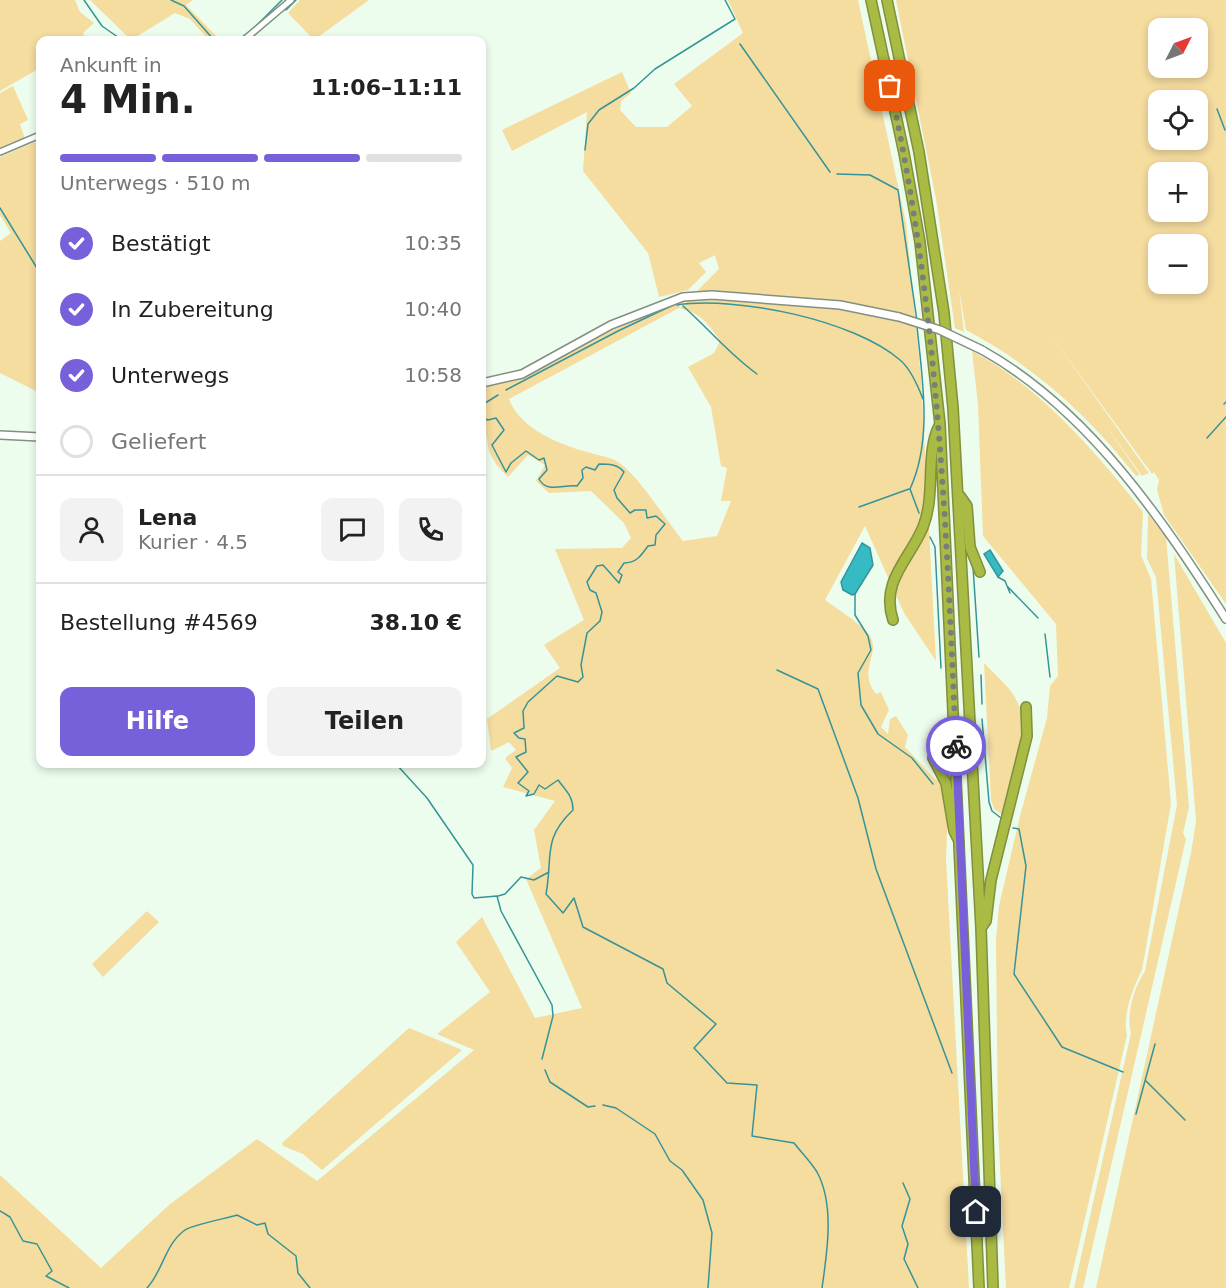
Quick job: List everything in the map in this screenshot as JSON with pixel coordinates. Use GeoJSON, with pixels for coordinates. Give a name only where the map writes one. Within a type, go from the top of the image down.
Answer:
{"type":"FeatureCollection","features":[{"type":"Feature","properties":{"kind":"highway"},"geometry":{"type":"LineString","coordinates":[[871,0],[904,153],[920,242],[940,424],[961,843],[979,1288]]}},
{"type":"Feature","properties":{"kind":"highway"},"geometry":{"type":"LineString","coordinates":[[887,0],[919,152],[944,313],[960,496],[981,928],[993,1288]]}},
{"type":"Feature","properties":{"kind":"highway"},"geometry":{"type":"LineString","coordinates":[[893,620],[889,591],[897,570],[919,536],[926,518],[933,469],[933,438],[940,424]]}},
{"type":"Feature","properties":{"kind":"highway"},"geometry":{"type":"LineString","coordinates":[[960,496],[967,506],[970,547],[980,572]]}},
{"type":"Feature","properties":{"kind":"highway"},"geometry":{"type":"LineString","coordinates":[[981,928],[986,921],[991,880],[1027,736],[1026,707]]}},
{"type":"Feature","properties":{"kind":"highway"},"geometry":{"type":"LineString","coordinates":[[933,758],[946,783],[954,831],[961,843]]}},
{"type":"Feature","properties":{"kind":"street"},"geometry":{"type":"LineString","coordinates":[[249,36],[291,0]]}},
{"type":"Feature","properties":{"kind":"street"},"geometry":{"type":"LineString","coordinates":[[0,152],[36,137]]}},
{"type":"Feature","properties":{"kind":"street"},"geometry":{"type":"LineString","coordinates":[[486,382],[522,374],[606,327],[678,298],[712,295],[840,305],[899,317],[940,330],[982,350],[1044,391],[1095,440],[1145,504],[1226,619]]}},
{"type":"Feature","properties":{"kind":"street"},"geometry":{"type":"LineString","coordinates":[[0,435],[36,437]]}},
{"type":"Feature","properties":{"kind":"shaded area"},"geometry":{"type":"Polygon","coordinates":[[[0,0],[75,0],[80,12],[94,23],[83,33],[84,36],[36,36],[36,70],[0,91],[0,0]]]}},
{"type":"Feature","properties":{"kind":"shaded area"},"geometry":{"type":"Polygon","coordinates":[[[90,0],[193,0],[186,5],[216,36],[205,36],[190,19],[175,13],[138,36],[127,36],[90,0]]]}},
{"type":"Feature","properties":{"kind":"shaded area"},"geometry":{"type":"Polygon","coordinates":[[[300,0],[369,0],[320,36],[310,36],[288,13],[300,0]]]}},
{"type":"Feature","properties":{"kind":"shaded area"},"geometry":{"type":"Polygon","coordinates":[[[728,0],[858,0],[906,223],[921,378],[936,661],[904,613],[865,526],[825,600],[856,622],[870,636],[873,643],[869,670],[871,685],[876,694],[881,692],[889,710],[881,727],[888,734],[890,719],[896,716],[908,735],[905,747],[935,779],[941,781],[948,804],[946,859],[969,1288],[0,1288],[0,1175],[101,1268],[169,1205],[257,1139],[317,1181],[474,1050],[437,1034],[490,992],[456,942],[482,917],[535,1018],[582,1008],[526,879],[541,868],[534,830],[555,801],[503,787],[512,768],[505,758],[516,750],[509,742],[491,751],[487,719],[560,668],[544,645],[584,620],[555,549],[622,548],[631,538],[624,523],[591,491],[549,493],[536,481],[545,465],[528,455],[508,477],[505,474],[489,449],[486,433],[486,384],[527,375],[606,334],[678,301],[680,308],[719,269],[715,255],[699,263],[706,272],[688,290],[659,297],[648,253],[583,171],[587,112],[512,151],[502,130],[622,72],[631,93],[621,101],[620,110],[636,127],[667,127],[692,106],[674,84],[743,33],[728,0]],[[679,308],[509,399],[514,410],[522,419],[542,434],[565,445],[618,462],[635,477],[683,541],[717,536],[731,501],[721,501],[727,468],[721,466],[711,407],[688,367],[714,353],[720,341],[712,329],[693,313],[679,308]]]}},
{"type":"Feature","properties":{"kind":"shaded area"},"geometry":{"type":"Polygon","coordinates":[[[896,0],[1226,0],[1226,604],[1164,515],[1157,490],[1159,480],[1154,472],[1152,474],[1051,335],[1149,473],[1142,476],[1101,419],[1140,475],[1136,476],[1079,412],[1037,376],[991,344],[966,330],[959,290],[964,332],[955,328],[936,199],[896,0]]]}},
{"type":"Feature","properties":{"kind":"shaded area"},"geometry":{"type":"Polygon","coordinates":[[[13,86],[28,120],[20,124],[25,139],[0,148],[0,93],[13,86]]]}},
{"type":"Feature","properties":{"kind":"shaded area"},"geometry":{"type":"Polygon","coordinates":[[[36,142],[36,391],[0,373],[0,241],[11,233],[0,215],[0,157],[36,142]]]}},
{"type":"Feature","properties":{"kind":"shaded area"},"geometry":{"type":"Polygon","coordinates":[[[972,351],[1020,382],[1065,422],[1107,467],[1143,512],[1141,555],[1151,579],[1171,804],[1142,970],[1127,1011],[1127,1035],[1069,1288],[1006,1288],[998,1127],[996,939],[999,906],[1020,816],[1047,718],[1050,686],[1058,676],[1056,624],[983,536],[978,405],[972,351]]]}},
{"type":"Feature","properties":{"kind":"shaded area"},"geometry":{"type":"Polygon","coordinates":[[[1148,514],[1166,537],[1189,807],[1183,833],[1186,839],[1083,1288],[1074,1288],[1131,1033],[1132,1001],[1145,971],[1177,805],[1156,577],[1147,559],[1148,514]]]}},
{"type":"Feature","properties":{"kind":"shaded area"},"geometry":{"type":"Polygon","coordinates":[[[1174,554],[1226,643],[1226,1288],[1096,1288],[1191,853],[1196,821],[1174,554]]]}},
{"type":"Feature","properties":{"kind":"shaded area"},"geometry":{"type":"Polygon","coordinates":[[[984,663],[1007,686],[1017,701],[1023,721],[1023,733],[1003,815],[994,809],[991,800],[984,663]]]}},
{"type":"Feature","properties":{"kind":"shaded area"},"geometry":{"type":"Polygon","coordinates":[[[147,911],[159,922],[103,977],[92,964],[147,911]]]}},
{"type":"Feature","properties":{"kind":"shaded area"},"geometry":{"type":"Polygon","coordinates":[[[409,1028],[462,1050],[322,1170],[303,1154],[283,1146],[282,1143],[409,1028]]]}},
{"type":"Feature","properties":{"kind":"water"},"geometry":{"type":"Polygon","coordinates":[[[862,543],[870,548],[873,565],[855,594],[852,595],[843,590],[841,582],[862,543]]]}},
{"type":"Feature","properties":{"kind":"water"},"geometry":{"type":"Polygon","coordinates":[[[990,550],[1003,571],[998,577],[984,554],[990,550]]]}},
{"type":"Feature","properties":{"kind":"waterway"},"geometry":{"type":"LineString","coordinates":[[84,0],[102,26],[116,36]]}},
{"type":"Feature","properties":{"kind":"waterway"},"geometry":{"type":"LineString","coordinates":[[171,0],[184,6],[210,36]]}},
{"type":"Feature","properties":{"kind":"waterway"},"geometry":{"type":"LineString","coordinates":[[257,25],[282,0]]}},
{"type":"Feature","properties":{"kind":"waterway"},"geometry":{"type":"LineString","coordinates":[[286,10],[296,0]]}},
{"type":"Feature","properties":{"kind":"waterway"},"geometry":{"type":"LineString","coordinates":[[585,150],[588,124],[599,110],[634,88],[655,69],[735,19],[725,0]]}},
{"type":"Feature","properties":{"kind":"waterway"},"geometry":{"type":"LineString","coordinates":[[244,36],[249,32]]}},
{"type":"Feature","properties":{"kind":"waterway"},"geometry":{"type":"LineString","coordinates":[[740,44],[830,172]]}},
{"type":"Feature","properties":{"kind":"waterway"},"geometry":{"type":"LineString","coordinates":[[1217,109],[1225,130]]}},
{"type":"Feature","properties":{"kind":"waterway"},"geometry":{"type":"LineString","coordinates":[[837,174],[870,175],[898,190],[917,321]]}},
{"type":"Feature","properties":{"kind":"waterway"},"geometry":{"type":"LineString","coordinates":[[0,208],[36,266]]}},
{"type":"Feature","properties":{"kind":"waterway"},"geometry":{"type":"LineString","coordinates":[[677,305],[731,304],[762,308],[794,314],[854,333],[880,346],[900,360],[914,378],[923,399]]}},
{"type":"Feature","properties":{"kind":"waterway"},"geometry":{"type":"LineString","coordinates":[[506,390],[671,306]]}},
{"type":"Feature","properties":{"kind":"waterway"},"geometry":{"type":"LineString","coordinates":[[683,306],[757,374]]}},
{"type":"Feature","properties":{"kind":"waterway"},"geometry":{"type":"LineString","coordinates":[[917,326],[924,429],[917,470],[910,489],[919,513]]}},
{"type":"Feature","properties":{"kind":"waterway"},"geometry":{"type":"LineString","coordinates":[[486,402],[498,395]]}},
{"type":"Feature","properties":{"kind":"waterway"},"geometry":{"type":"LineString","coordinates":[[1207,438],[1226,417]]}},
{"type":"Feature","properties":{"kind":"waterway"},"geometry":{"type":"LineString","coordinates":[[486,419],[496,418],[504,430],[492,445],[506,472],[511,463],[526,451],[539,460],[544,458],[547,470],[539,479],[542,484],[551,487],[577,486],[583,478],[582,470],[586,467],[595,470],[599,464],[616,466],[624,472],[614,490],[617,498],[630,513],[635,510],[646,510],[647,518],[656,516],[665,524],[656,535],[655,545],[648,546],[635,560],[624,563],[618,572],[622,575],[619,583],[603,565],[597,566],[587,582],[590,590],[596,593],[602,612],[600,621],[587,633],[581,665],[583,677],[578,682],[557,676],[528,702],[523,711],[524,728],[514,733],[519,738],[525,739],[526,752],[516,757],[528,772],[518,783],[529,791],[526,796],[534,794],[539,785],[545,789],[558,780],[572,801],[573,810],[557,830],[550,849],[546,894],[563,913],[574,898],[583,927],[663,969],[667,983],[716,1024],[694,1048],[727,1083],[757,1085],[752,1136],[794,1143],[817,1172],[823,1185],[828,1214],[822,1288]]}},
{"type":"Feature","properties":{"kind":"waterway"},"geometry":{"type":"LineString","coordinates":[[859,507],[909,489]]}},
{"type":"Feature","properties":{"kind":"waterway"},"geometry":{"type":"LineString","coordinates":[[930,537],[935,547],[941,668]]}},
{"type":"Feature","properties":{"kind":"waterway"},"geometry":{"type":"LineString","coordinates":[[973,567],[979,657]]}},
{"type":"Feature","properties":{"kind":"waterway"},"geometry":{"type":"LineString","coordinates":[[998,577],[1005,581],[1010,593]]}},
{"type":"Feature","properties":{"kind":"waterway"},"geometry":{"type":"LineString","coordinates":[[1007,586],[1038,618]]}},
{"type":"Feature","properties":{"kind":"waterway"},"geometry":{"type":"LineString","coordinates":[[855,594],[855,615],[868,636],[871,650],[858,673],[861,705],[878,734],[912,758],[933,784]]}},
{"type":"Feature","properties":{"kind":"waterway"},"geometry":{"type":"LineString","coordinates":[[1045,634],[1050,677]]}},
{"type":"Feature","properties":{"kind":"waterway"},"geometry":{"type":"LineString","coordinates":[[777,670],[818,689],[858,798],[876,869],[952,1073]]}},
{"type":"Feature","properties":{"kind":"waterway"},"geometry":{"type":"LineString","coordinates":[[981,675],[982,704]]}},
{"type":"Feature","properties":{"kind":"waterway"},"geometry":{"type":"LineString","coordinates":[[982,719],[989,802],[992,811],[1001,818]]}},
{"type":"Feature","properties":{"kind":"waterway"},"geometry":{"type":"LineString","coordinates":[[400,768],[427,798],[473,865],[472,894],[474,898],[497,896],[501,911],[552,1005],[553,1016],[542,1059]]}},
{"type":"Feature","properties":{"kind":"waterway"},"geometry":{"type":"LineString","coordinates":[[1013,828],[1019,829],[1026,866],[1014,974],[1062,1047],[1123,1072]]}},
{"type":"Feature","properties":{"kind":"waterway"},"geometry":{"type":"LineString","coordinates":[[498,896],[505,894],[521,877],[534,880],[549,872]]}},
{"type":"Feature","properties":{"kind":"waterway"},"geometry":{"type":"LineString","coordinates":[[1136,1114],[1155,1044]]}},
{"type":"Feature","properties":{"kind":"waterway"},"geometry":{"type":"LineString","coordinates":[[545,1070],[550,1082],[588,1107],[595,1106]]}},
{"type":"Feature","properties":{"kind":"waterway"},"geometry":{"type":"LineString","coordinates":[[1146,1081],[1185,1120]]}},
{"type":"Feature","properties":{"kind":"waterway"},"geometry":{"type":"LineString","coordinates":[[603,1105],[616,1108],[655,1134],[670,1161],[682,1170],[703,1200],[712,1233],[708,1288]]}},
{"type":"Feature","properties":{"kind":"waterway"},"geometry":{"type":"LineString","coordinates":[[903,1183],[910,1199],[902,1226],[908,1244],[904,1259],[918,1288]]}},
{"type":"Feature","properties":{"kind":"waterway"},"geometry":{"type":"LineString","coordinates":[[0,1211],[10,1217],[23,1241],[37,1244],[52,1271],[46,1276],[69,1288]]}},
{"type":"Feature","properties":{"kind":"waterway"},"geometry":{"type":"LineString","coordinates":[[147,1288],[157,1274],[168,1250],[185,1230],[237,1215],[257,1225],[265,1223],[268,1234],[296,1256],[298,1273],[310,1288]]}},
{"type":"Feature","properties":{"kind":"way so far"},"geometry":{"type":"LineString","coordinates":[[890,86],[920,242],[940,424],[956,746]]}},
{"type":"Feature","properties":{"kind":"route"},"geometry":{"type":"LineString","coordinates":[[956,746],[976,1212]]}}]}
